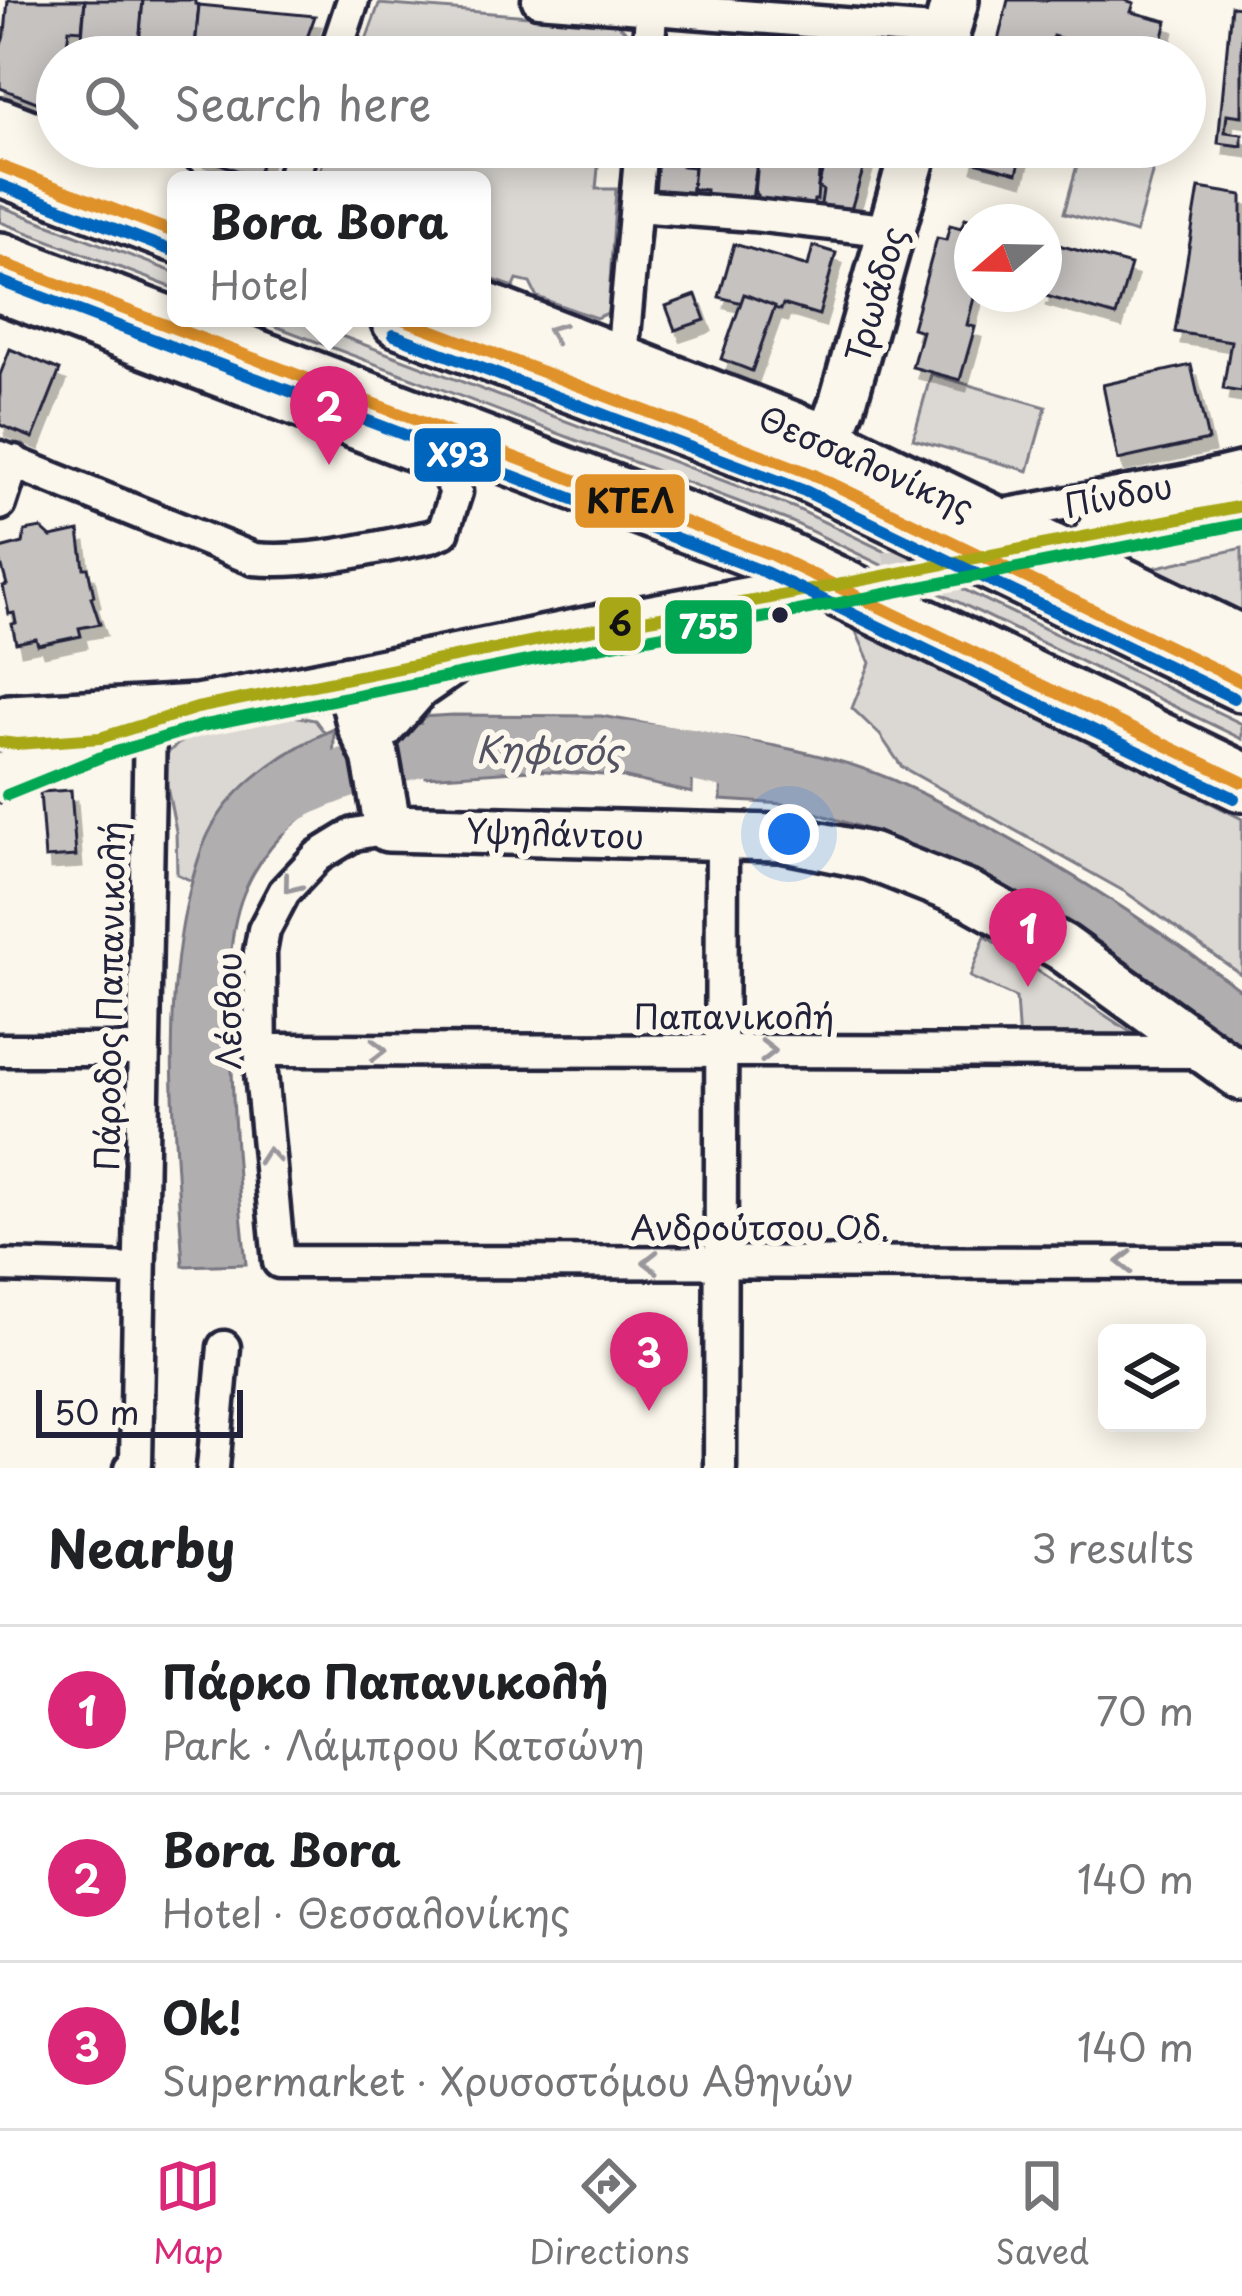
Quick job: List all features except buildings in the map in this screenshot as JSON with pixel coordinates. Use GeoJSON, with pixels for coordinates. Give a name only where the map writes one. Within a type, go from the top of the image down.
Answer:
{"type":"FeatureCollection","features":[{"type":"Feature","properties":{"kind":"highway"},"geometry":{"type":"LineString","coordinates":[[0,166],[167,230]]}},
{"type":"Feature","properties":{"kind":"highway"},"geometry":{"type":"LineString","coordinates":[[0,262],[167,325]]}},
{"type":"Feature","properties":{"kind":"highway"},"geometry":{"type":"LineString","coordinates":[[171,327],[772,555],[1242,782]]}},
{"type":"Feature","properties":{"kind":"highway"},"geometry":{"type":"LineString","coordinates":[[427,327],[821,457]]}},
{"type":"Feature","properties":{"kind":"highway"},"geometry":{"type":"LineString","coordinates":[[703,389],[1242,682]]}},
{"type":"Feature","properties":{"kind":"street"},"geometry":{"type":"LineString","coordinates":[[341,36],[353,0]]}},
{"type":"Feature","properties":{"kind":"street"},"geometry":{"type":"LineString","coordinates":[[538,0],[652,4],[947,30]]}},
{"type":"Feature","properties":{"kind":"street"},"geometry":{"type":"LineString","coordinates":[[650,36],[652,4]]}},
{"type":"Feature","properties":{"kind":"street"},"geometry":{"type":"LineString","coordinates":[[0,122],[36,136]]}},
{"type":"Feature","properties":{"kind":"street"},"geometry":{"type":"LineString","coordinates":[[118,168],[167,187]]}},
{"type":"Feature","properties":{"kind":"street"},"geometry":{"type":"LineString","coordinates":[[622,358],[639,168]]}},
{"type":"Feature","properties":{"kind":"street","name":"Τρωάδος"},"geometry":{"type":"LineString","coordinates":[[821,457],[910,168]]}},
{"type":"Feature","properties":{"kind":"street"},"geometry":{"type":"LineString","coordinates":[[636,206],[893,231]]}},
{"type":"Feature","properties":{"kind":"street"},"geometry":{"type":"LineString","coordinates":[[0,297],[444,466],[456,492],[442,532],[307,559],[254,559],[7,459],[0,504]]}},
{"type":"Feature","properties":{"kind":"street"},"geometry":{"type":"LineString","coordinates":[[491,308],[703,389]]}},
{"type":"Feature","properties":{"kind":"street","name":"Θεσσαλονίκης"},"geometry":{"type":"LineString","coordinates":[[821,457],[992,518],[1242,639]]}},
{"type":"Feature","properties":{"kind":"street","name":"Πίνδου"},"geometry":{"type":"LineString","coordinates":[[992,518],[1242,467]]}},
{"type":"Feature","properties":{"kind":"street","name":"Πίνδου"},"geometry":{"type":"LineString","coordinates":[[1098,535],[1242,506]]}},
{"type":"Feature","properties":{"kind":"street"},"geometry":{"type":"LineString","coordinates":[[0,722],[197,708],[794,592]]}},
{"type":"Feature","properties":{"kind":"street"},"geometry":{"type":"LineString","coordinates":[[377,765],[417,686],[467,654]]}},
{"type":"Feature","properties":{"kind":"street"},"geometry":{"type":"LineString","coordinates":[[360,677],[377,765]]}},
{"type":"Feature","properties":{"kind":"street"},"geometry":{"type":"LineString","coordinates":[[301,689],[326,700],[377,765]]}},
{"type":"Feature","properties":{"kind":"street"},"geometry":{"type":"LineString","coordinates":[[0,778],[100,738],[197,708]]}},
{"type":"Feature","properties":{"kind":"street","name":"Πάροδος Παπανικολή"},"geometry":{"type":"LineString","coordinates":[[130,1468],[136,1463],[150,723]]}},
{"type":"Feature","properties":{"kind":"street"},"geometry":{"type":"LineString","coordinates":[[0,742],[100,738]]}},
{"type":"Feature","properties":{"kind":"street","name":"Υψηλάντου"},"geometry":{"type":"LineString","coordinates":[[377,765],[722,837],[781,838],[870,856],[971,896],[1062,947],[1224,1065]]}},
{"type":"Feature","properties":{"kind":"street","name":"Λέσβου"},"geometry":{"type":"LineString","coordinates":[[279,1262],[261,1050],[264,930],[299,873],[354,834],[377,765]]}},
{"type":"Feature","properties":{"kind":"street"},"geometry":{"type":"LineString","coordinates":[[719,1468],[722,837]]}},
{"type":"Feature","properties":{"kind":"street"},"geometry":{"type":"LineString","coordinates":[[0,1050],[142,1050]]}},
{"type":"Feature","properties":{"kind":"street","name":"Παπανικολή"},"geometry":{"type":"LineString","coordinates":[[261,1050],[721,1051],[1224,1065]]}},
{"type":"Feature","properties":{"kind":"street","name":"Ανδρούτσου Οδ."},"geometry":{"type":"LineString","coordinates":[[279,1262],[1242,1262]]}},
{"type":"Feature","properties":{"kind":"street"},"geometry":{"type":"LineString","coordinates":[[0,1267],[140,1270]]}},
{"type":"Feature","properties":{"kind":"street"},"geometry":{"type":"LineString","coordinates":[[214,1468],[224,1347]]}},
{"type":"Feature","properties":{"kind":"shaded area"},"geometry":{"type":"Polygon","coordinates":[[[379,4],[617,23],[628,36],[368,36],[379,4]]]}},
{"type":"Feature","properties":{"kind":"shaded area"},"geometry":{"type":"Polygon","coordinates":[[[598,168],[596,189],[616,189],[608,313],[596,318],[537,297],[530,283],[517,280],[514,287],[491,279],[491,171],[320,171],[598,168]]]}},
{"type":"Feature","properties":{"kind":"shaded area"},"geometry":{"type":"Polygon","coordinates":[[[1076,168],[1153,168],[1136,233],[1064,213],[1076,168]]]}},
{"type":"Feature","properties":{"kind":"shaded area"},"geometry":{"type":"Polygon","coordinates":[[[0,206],[167,270],[167,286],[0,222],[0,206]]]}},
{"type":"Feature","properties":{"kind":"shaded area"},"geometry":{"type":"Polygon","coordinates":[[[278,327],[318,327],[795,508],[1242,724],[1242,739],[792,522],[278,327]]]}},
{"type":"Feature","properties":{"kind":"shaded area"},"geometry":{"type":"Polygon","coordinates":[[[931,374],[1046,407],[1028,471],[913,439],[931,374]]]}},
{"type":"Feature","properties":{"kind":"shaded area"},"geometry":{"type":"Polygon","coordinates":[[[1242,548],[1242,615],[1148,569],[1242,548]]]}},
{"type":"Feature","properties":{"kind":"shaded area"},"geometry":{"type":"Polygon","coordinates":[[[850,618],[1242,819],[1242,975],[1127,893],[902,767],[880,735],[852,708],[870,663],[850,618]]]}},
{"type":"Feature","properties":{"kind":"shaded area"},"geometry":{"type":"Polygon","coordinates":[[[288,715],[315,720],[325,733],[240,791],[212,828],[192,881],[177,874],[176,831],[162,761],[185,739],[201,732],[288,715]]]}},
{"type":"Feature","properties":{"kind":"shaded area"},"geometry":{"type":"Polygon","coordinates":[[[985,936],[1147,1043],[1019,1043],[1016,998],[970,977],[985,936]]]}},
{"type":"Feature","properties":{"kind":"water"},"geometry":{"type":"Polygon","coordinates":[[[601,716],[694,732],[692,793],[618,776],[531,770],[426,777],[420,717],[601,716]]]}},
{"type":"Feature","properties":{"kind":"water"},"geometry":{"type":"Polygon","coordinates":[[[334,729],[333,795],[293,824],[272,847],[246,888],[235,925],[230,984],[232,1071],[246,1264],[183,1266],[173,1032],[180,939],[194,873],[212,826],[241,789],[285,754],[334,729]]]}},
{"type":"Feature","properties":{"kind":"water"},"geometry":{"type":"Polygon","coordinates":[[[722,737],[809,753],[893,780],[1073,876],[1242,991],[1242,1056],[939,860],[879,833],[803,809],[721,800],[722,737]]]}},
{"type":"Feature","properties":{"kind":"waterway","name":"Κηφισός"},"geometry":{"type":"LineString","coordinates":[[274,809],[302,790],[375,763],[436,748],[494,744]]}},
{"type":"Feature","properties":{"kind":"waterway","name":"Κηφισός"},"geometry":{"type":"LineString","coordinates":[[627,747],[688,754],[791,777]]}},
{"type":"Feature","properties":{"kind":"tunnel"},"geometry":{"type":"LineString","coordinates":[[821,587],[997,554]]}},
{"type":"Feature","properties":{"kind":"transit line","name":"ΚΤΕΛ"},"geometry":{"type":"LineString","coordinates":[[0,166],[167,230]]}},
{"type":"Feature","properties":{"kind":"transit line","name":"X93"},"geometry":{"type":"LineString","coordinates":[[0,185],[167,249]]}},
{"type":"Feature","properties":{"kind":"transit line","name":"ΚΤΕΛ"},"geometry":{"type":"LineString","coordinates":[[0,262],[167,325]]}},
{"type":"Feature","properties":{"kind":"transit line","name":"X93"},"geometry":{"type":"LineString","coordinates":[[0,281],[765,572],[1234,798]]}},
{"type":"Feature","properties":{"kind":"transit line","name":"ΚΤΕΛ"},"geometry":{"type":"LineString","coordinates":[[171,327],[772,555],[1242,782]]}},
{"type":"Feature","properties":{"kind":"transit line","name":"ΚΤΕΛ"},"geometry":{"type":"LineString","coordinates":[[424,327],[812,474],[1242,682]]}},
{"type":"Feature","properties":{"kind":"transit line","name":"X93"},"geometry":{"type":"LineString","coordinates":[[394,335],[805,491],[1234,698]]}},
{"type":"Feature","properties":{"kind":"transit line","name":"6"},"geometry":{"type":"LineString","coordinates":[[0,742],[100,738],[197,708],[1242,506]]}},
{"type":"Feature","properties":{"kind":"transit line","name":"755"},"geometry":{"type":"LineString","coordinates":[[7,795],[106,755],[201,726],[1242,524]]}},
{"type":"Feature","properties":{"kind":"place","name":"Bora Bora"},"geometry":{"type":"Point","coordinates":[329,465]}},
{"type":"Feature","properties":{"kind":"place","name":"Πάρκο Παπανικολή"},"geometry":{"type":"Point","coordinates":[1028,987]}},
{"type":"Feature","properties":{"kind":"place","name":"Ok!"},"geometry":{"type":"Point","coordinates":[649,1411]}}]}
